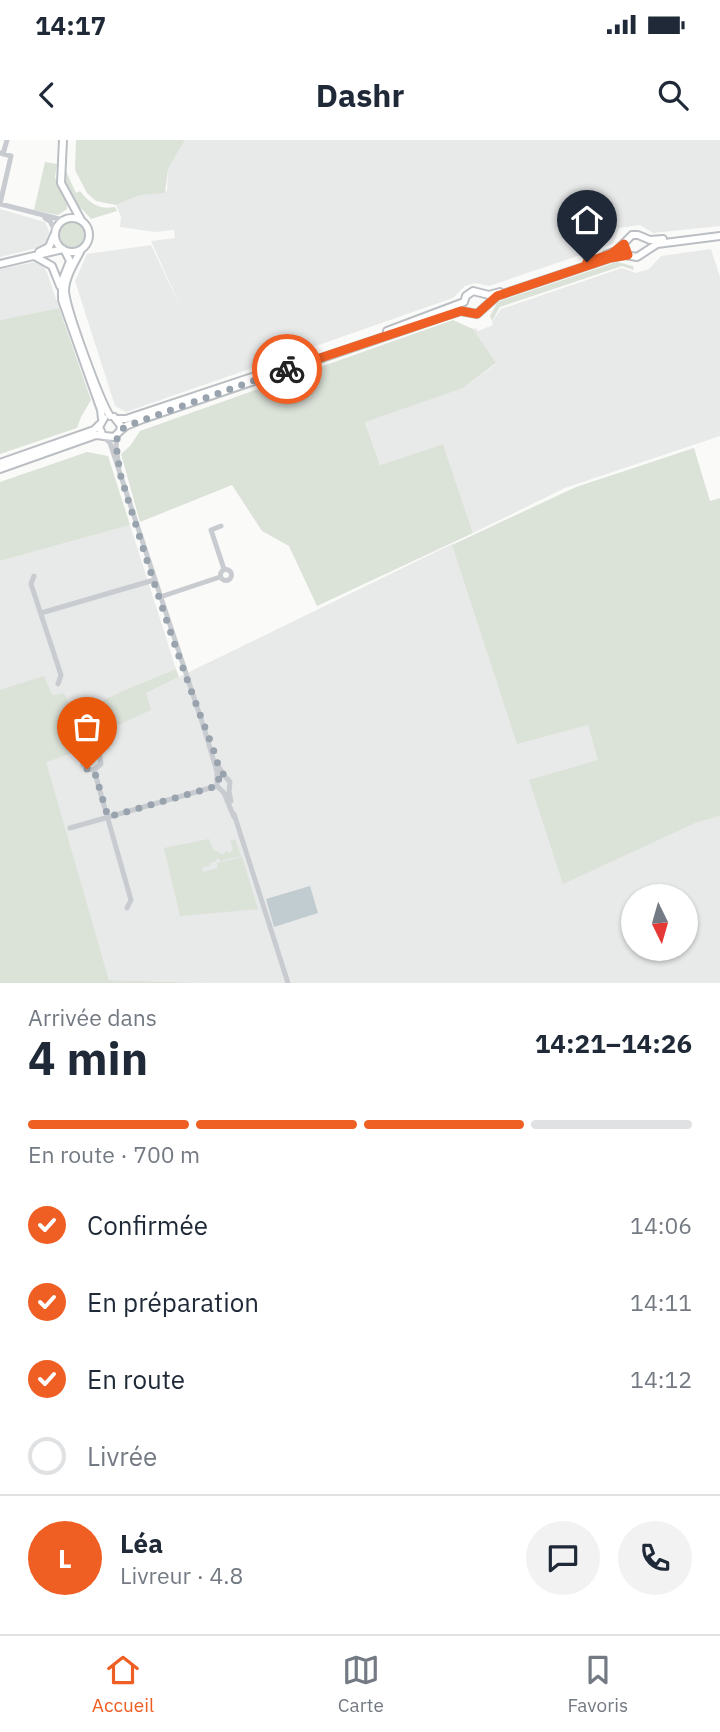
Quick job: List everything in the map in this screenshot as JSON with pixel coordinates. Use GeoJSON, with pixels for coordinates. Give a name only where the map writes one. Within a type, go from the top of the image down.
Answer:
{"type":"FeatureCollection","features":[{"type":"Feature","properties":{"kind":"main road"},"geometry":{"type":"LineString","coordinates":[[63,140],[60,180],[89,233],[87,243],[80,250],[66,282],[66,298],[93,377],[114,418],[120,424],[118,433]]}},
{"type":"Feature","properties":{"kind":"main road"},"geometry":{"type":"LineString","coordinates":[[0,263],[44,250],[71,210],[69,198]]}},
{"type":"Feature","properties":{"kind":"main road"},"geometry":{"type":"LineString","coordinates":[[64,219],[81,220]]}},
{"type":"Feature","properties":{"kind":"main road"},"geometry":{"type":"LineString","coordinates":[[55,233],[58,245],[70,261],[60,288]]}},
{"type":"Feature","properties":{"kind":"main road"},"geometry":{"type":"LineString","coordinates":[[0,463],[94,430],[101,422],[114,418],[126,419],[450,309],[464,302],[470,292],[497,293],[611,254],[632,235],[650,240],[720,234]]}},
{"type":"Feature","properties":{"kind":"main road"},"geometry":{"type":"LineString","coordinates":[[0,469],[96,435],[110,438],[132,424],[442,317],[461,311],[477,314],[497,296],[610,258],[640,256],[646,249],[657,244],[720,234]]}},
{"type":"Feature","properties":{"kind":"main road"},"geometry":{"type":"LineString","coordinates":[[643,238],[646,249]]}},
{"type":"Feature","properties":{"kind":"main road"},"geometry":{"type":"LineString","coordinates":[[624,244],[628,255]]}},
{"type":"Feature","properties":{"kind":"main road"},"geometry":{"type":"LineString","coordinates":[[0,263],[36,257],[56,249],[73,252],[80,250]]}},
{"type":"Feature","properties":{"kind":"main road"},"geometry":{"type":"LineString","coordinates":[[36,257],[54,268],[63,305],[101,410],[103,436]]}},
{"type":"Feature","properties":{"kind":"main road"},"geometry":{"type":"LineString","coordinates":[[483,294],[486,305]]}},
{"type":"Feature","properties":{"kind":"main road"},"geometry":{"type":"LineString","coordinates":[[464,302],[468,312]]}},
{"type":"Feature","properties":{"kind":"street"},"geometry":{"type":"LineString","coordinates":[[7,140],[2,154],[11,156],[0,204],[64,219]]}},
{"type":"Feature","properties":{"kind":"street"},"geometry":{"type":"LineString","coordinates":[[40,215],[50,221],[55,233]]}},
{"type":"Feature","properties":{"kind":"street"},"geometry":{"type":"LineString","coordinates":[[118,433],[116,446],[119,470]]}},
{"type":"Feature","properties":{"kind":"street"},"geometry":{"type":"LineString","coordinates":[[103,436],[110,443],[205,732],[220,770],[230,782],[234,817]]}},
{"type":"Feature","properties":{"kind":"street"},"geometry":{"type":"LineString","coordinates":[[220,577],[225,581],[230,579],[230,572],[225,569],[211,530],[221,526]]}},
{"type":"Feature","properties":{"kind":"street"},"geometry":{"type":"LineString","coordinates":[[220,577],[225,569]]}},
{"type":"Feature","properties":{"kind":"street"},"geometry":{"type":"LineString","coordinates":[[34,576],[31,584],[61,675],[58,684]]}},
{"type":"Feature","properties":{"kind":"street"},"geometry":{"type":"LineString","coordinates":[[160,597],[220,577]]}},
{"type":"Feature","properties":{"kind":"street"},"geometry":{"type":"LineString","coordinates":[[41,613],[154,580]]}},
{"type":"Feature","properties":{"kind":"street"},"geometry":{"type":"LineString","coordinates":[[205,732],[219,785],[234,817],[288,983]]}},
{"type":"Feature","properties":{"kind":"street"},"geometry":{"type":"LineString","coordinates":[[87,746],[95,747],[99,752],[101,764],[94,770],[85,768],[81,758],[82,750],[87,746]]}},
{"type":"Feature","properties":{"kind":"street"},"geometry":{"type":"LineString","coordinates":[[94,770],[131,900],[127,908]]}},
{"type":"Feature","properties":{"kind":"street"},"geometry":{"type":"LineString","coordinates":[[71,828],[219,785],[226,777]]}},
{"type":"Feature","properties":{"kind":"street"},"geometry":{"type":"LineString","coordinates":[[219,785],[229,788]]}},
{"type":"Feature","properties":{"kind":"shaded area"},"geometry":{"type":"Polygon","coordinates":[[[76,140],[185,140],[168,169],[165,193],[140,195],[116,205],[96,201],[87,193],[75,170],[76,140]]]}},
{"type":"Feature","properties":{"kind":"shaded area"},"geometry":{"type":"Polygon","coordinates":[[[185,140],[720,140],[720,226],[653,233],[640,225],[619,228],[613,244],[489,286],[475,283],[465,286],[453,298],[126,412],[115,406],[75,281],[87,254],[151,245],[183,312],[151,241],[175,238],[174,230],[155,232],[120,227],[121,217],[116,205],[140,195],[167,191],[168,169],[185,140]]]}},
{"type":"Feature","properties":{"kind":"shaded area"},"geometry":{"type":"Polygon","coordinates":[[[45,162],[57,164],[55,177],[67,205],[67,209],[58,215],[34,210],[45,162]]]}},
{"type":"Feature","properties":{"kind":"shaded area"},"geometry":{"type":"Polygon","coordinates":[[[65,169],[76,193],[80,191],[96,205],[115,207],[117,211],[91,219],[78,208],[65,186],[62,171],[65,169]]]}},
{"type":"Feature","properties":{"kind":"shaded area"},"geometry":{"type":"Polygon","coordinates":[[[0,209],[45,222],[49,231],[45,246],[0,257],[0,209]]]}},
{"type":"Feature","properties":{"kind":"shaded area"},"geometry":{"type":"Polygon","coordinates":[[[72,222],[82,225],[85,235],[82,245],[72,248],[62,245],[59,235],[62,225],[72,222]]]}},
{"type":"Feature","properties":{"kind":"shaded area"},"geometry":{"type":"Polygon","coordinates":[[[711,249],[720,277],[720,436],[565,488],[473,533],[443,444],[380,465],[365,421],[463,388],[496,364],[473,329],[478,331],[493,325],[492,322],[501,309],[622,268],[636,273],[649,269],[661,256],[711,249]]]}},
{"type":"Feature","properties":{"kind":"shaded area"},"geometry":{"type":"Polygon","coordinates":[[[35,262],[47,272],[59,308],[0,320],[0,269],[35,262]]]}},
{"type":"Feature","properties":{"kind":"shaded area"},"geometry":{"type":"Polygon","coordinates":[[[617,262],[633,266],[634,270],[622,266],[500,307],[492,321],[490,316],[500,301],[617,262]]]}},
{"type":"Feature","properties":{"kind":"shaded area"},"geometry":{"type":"Polygon","coordinates":[[[59,308],[91,400],[77,428],[0,454],[0,320],[59,308]]]}},
{"type":"Feature","properties":{"kind":"shaded area"},"geometry":{"type":"Polygon","coordinates":[[[453,320],[473,329],[496,363],[463,388],[365,422],[380,465],[443,444],[473,533],[317,606],[289,546],[262,531],[232,485],[140,522],[121,454],[140,431],[453,320]]]}},
{"type":"Feature","properties":{"kind":"shaded area"},"geometry":{"type":"Polygon","coordinates":[[[694,448],[710,501],[720,498],[720,816],[695,823],[563,884],[529,780],[598,760],[588,725],[517,744],[452,545],[576,487],[694,448]]]}},
{"type":"Feature","properties":{"kind":"shaded area"},"geometry":{"type":"Polygon","coordinates":[[[87,452],[108,456],[130,525],[0,561],[0,482],[87,452]]]}},
{"type":"Feature","properties":{"kind":"shaded area"},"geometry":{"type":"Polygon","coordinates":[[[130,525],[176,669],[74,715],[64,693],[52,695],[0,690],[0,561],[130,525]]]}},
{"type":"Feature","properties":{"kind":"shaded area"},"geometry":{"type":"Polygon","coordinates":[[[452,544],[517,743],[588,725],[599,760],[695,823],[720,816],[720,983],[206,983],[109,980],[45,761],[73,753],[79,743],[150,710],[146,693],[452,544]]]}},
{"type":"Feature","properties":{"kind":"shaded area"},"geometry":{"type":"Polygon","coordinates":[[[176,669],[179,677],[146,693],[151,710],[79,743],[73,753],[46,762],[109,980],[206,983],[0,983],[0,690],[44,676],[52,695],[64,693],[74,714],[176,669]]]}},
{"type":"Feature","properties":{"kind":"shaded area"},"geometry":{"type":"Polygon","coordinates":[[[209,839],[213,849],[223,855],[233,849],[230,841],[235,839],[241,856],[220,861],[218,857],[216,861],[209,863],[210,866],[202,867],[203,872],[218,868],[217,863],[242,857],[258,909],[180,916],[164,848],[209,839]]]}},
{"type":"Feature","properties":{"kind":"shaded area"},"geometry":{"type":"Polygon","coordinates":[[[310,886],[318,913],[274,927],[266,899],[310,886]]]}},
{"type":"Feature","properties":{"kind":"way so far"},"geometry":{"type":"LineString","coordinates":[[87,769],[94,770],[108,817],[217,786],[219,778],[226,777],[220,770],[211,741],[205,732],[119,470],[117,435],[126,426],[287,369]]}},
{"type":"Feature","properties":{"kind":"route"},"geometry":{"type":"LineString","coordinates":[[287,369],[461,311],[477,314],[497,296],[610,258],[628,255],[624,244],[611,254],[587,262]]}}]}
